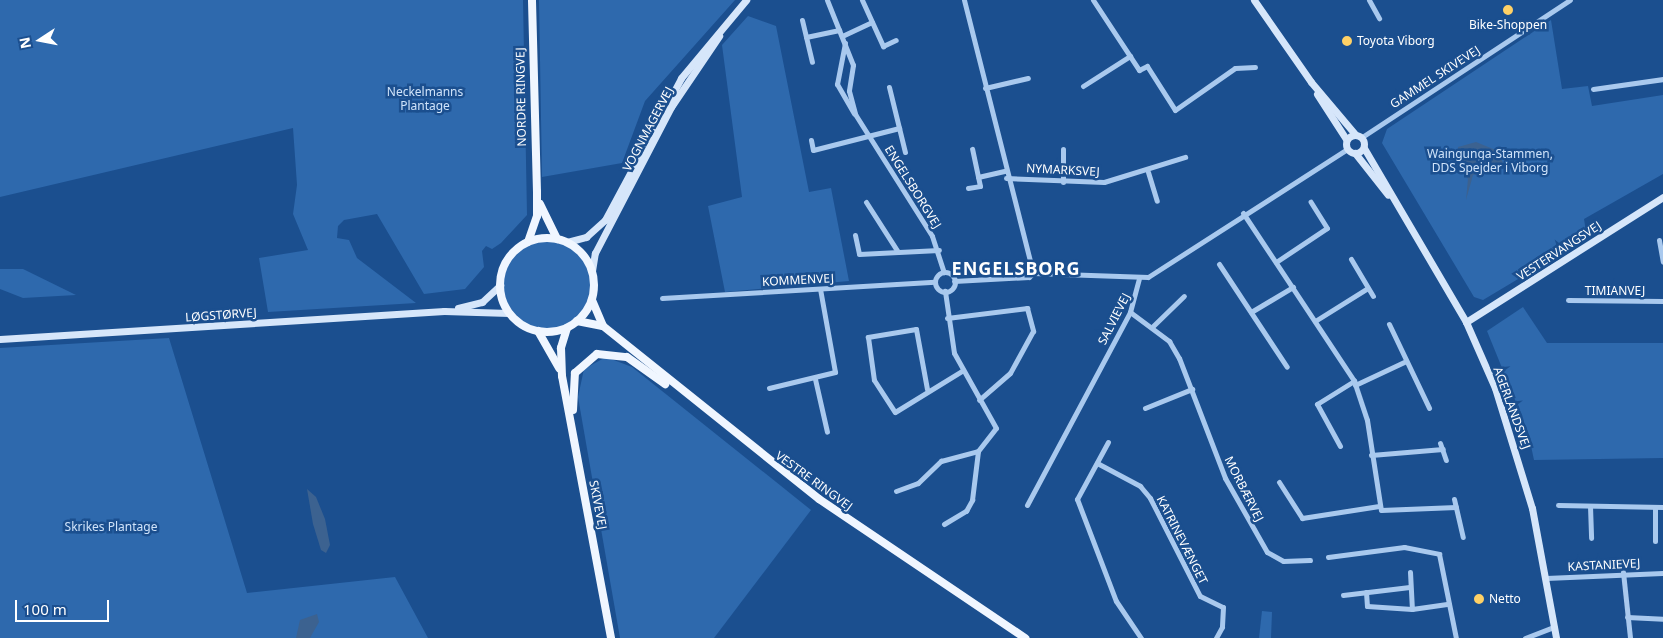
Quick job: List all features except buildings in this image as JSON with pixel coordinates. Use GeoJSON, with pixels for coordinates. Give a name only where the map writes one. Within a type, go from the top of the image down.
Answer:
{"type":"FeatureCollection","features":[{"type":"Feature","properties":{"kind":"main road","name":"NORDRE RINGVEJ"},"geometry":{"type":"LineString","coordinates":[[528,242],[537,216],[532,0]]}},
{"type":"Feature","properties":{"kind":"main road","name":"NORDRE RINGVEJ"},"geometry":{"type":"LineString","coordinates":[[537,192],[546,222],[557,239]]}},
{"type":"Feature","properties":{"kind":"main road"},"geometry":{"type":"LineString","coordinates":[[557,239],[567,242],[582,254],[592,271],[592,300],[577,321],[568,328],[538,331],[509,313],[500,285],[508,259],[528,242],[557,239]]}},
{"type":"Feature","properties":{"kind":"main road","name":"VESTRE RINGVEJ"},"geometry":{"type":"LineString","coordinates":[[592,300],[602,326]]}},
{"type":"Feature","properties":{"kind":"main road","name":"VESTRE RINGVEJ"},"geometry":{"type":"LineString","coordinates":[[577,321],[602,326],[724,427],[901,557],[1025,638]]}},
{"type":"Feature","properties":{"kind":"main road","name":"SKIVEVEJ"},"geometry":{"type":"LineString","coordinates":[[568,328],[561,348],[562,376],[611,638]]}},
{"type":"Feature","properties":{"kind":"main road","name":"SKIVEVEJ"},"geometry":{"type":"LineString","coordinates":[[538,331],[552,349],[562,376]]}},
{"type":"Feature","properties":{"kind":"main road"},"geometry":{"type":"LineString","coordinates":[[585,501],[571,388],[574,373],[591,356],[605,352],[628,356],[724,427]]}},
{"type":"Feature","properties":{"kind":"street","name":"VOGNMAGERVEJ"},"geometry":{"type":"LineString","coordinates":[[567,242],[586,238],[605,220],[681,78],[746,0]]}},
{"type":"Feature","properties":{"kind":"street","name":"ENGELSBORGVEJ"},"geometry":{"type":"LineString","coordinates":[[827,0],[853,65],[849,91],[855,114]]}},
{"type":"Feature","properties":{"kind":"street"},"geometry":{"type":"LineString","coordinates":[[862,0],[883,46],[896,40]]}},
{"type":"Feature","properties":{"kind":"street"},"geometry":{"type":"LineString","coordinates":[[964,0],[1006,178],[1033,272]]}},
{"type":"Feature","properties":{"kind":"street"},"geometry":{"type":"LineString","coordinates":[[1093,0],[1138,70],[1146,66],[1175,110],[1235,68],[1255,67]]}},
{"type":"Feature","properties":{"kind":"street"},"geometry":{"type":"LineString","coordinates":[[1254,0],[1311,82],[1346,140],[1347,149]]}},
{"type":"Feature","properties":{"kind":"street"},"geometry":{"type":"LineString","coordinates":[[1369,0],[1379,18]]}},
{"type":"Feature","properties":{"kind":"street","name":"GAMMEL SKIVEVEJ"},"geometry":{"type":"LineString","coordinates":[[1358,136],[1570,0]]}},
{"type":"Feature","properties":{"kind":"street","name":"VOGNMAGERVEJ"},"geometry":{"type":"LineString","coordinates":[[592,271],[595,253],[671,107],[740,7]]}},
{"type":"Feature","properties":{"kind":"street"},"geometry":{"type":"LineString","coordinates":[[802,20],[812,62]]}},
{"type":"Feature","properties":{"kind":"street"},"geometry":{"type":"LineString","coordinates":[[842,36],[872,22]]}},
{"type":"Feature","properties":{"kind":"street"},"geometry":{"type":"LineString","coordinates":[[806,37],[839,30]]}},
{"type":"Feature","properties":{"kind":"street","name":"ENGELSBORGVEJ"},"geometry":{"type":"LineString","coordinates":[[845,42],[837,84],[939,250],[944,272]]}},
{"type":"Feature","properties":{"kind":"street"},"geometry":{"type":"LineString","coordinates":[[1082,86],[1130,56]]}},
{"type":"Feature","properties":{"kind":"street"},"geometry":{"type":"LineString","coordinates":[[985,88],[1028,78]]}},
{"type":"Feature","properties":{"kind":"street"},"geometry":{"type":"LineString","coordinates":[[1592,89],[1663,79]]}},
{"type":"Feature","properties":{"kind":"street"},"geometry":{"type":"LineString","coordinates":[[1311,82],[1358,136],[1346,140]]}},
{"type":"Feature","properties":{"kind":"street","name":"ENGELSBORGVEJ"},"geometry":{"type":"LineString","coordinates":[[889,87],[905,152]]}},
{"type":"Feature","properties":{"kind":"street","name":"ENGELSBORGVEJ"},"geometry":{"type":"LineString","coordinates":[[811,140],[813,150],[899,128]]}},
{"type":"Feature","properties":{"kind":"street","name":"AGERLANDSVEJ"},"geometry":{"type":"LineString","coordinates":[[1358,136],[1396,205],[1466,322],[1514,444],[1546,578],[1556,638]]}},
{"type":"Feature","properties":{"kind":"street"},"geometry":{"type":"LineString","coordinates":[[1347,149],[1355,153],[1364,148]]}},
{"type":"Feature","properties":{"kind":"street"},"geometry":{"type":"LineString","coordinates":[[968,188],[980,186],[972,149]]}},
{"type":"Feature","properties":{"kind":"street"},"geometry":{"type":"LineString","coordinates":[[1063,149],[1063,182]]}},
{"type":"Feature","properties":{"kind":"street"},"geometry":{"type":"LineString","coordinates":[[1033,272],[1139,278],[1163,271],[1243,212],[1347,149]]}},
{"type":"Feature","properties":{"kind":"street","name":"AGERLANDSVEJ"},"geometry":{"type":"LineString","coordinates":[[1355,153],[1396,205]]}},
{"type":"Feature","properties":{"kind":"street","name":"NYMARKSVEJ"},"geometry":{"type":"LineString","coordinates":[[1006,178],[1063,182],[1104,182],[1148,172],[1185,157]]}},
{"type":"Feature","properties":{"kind":"street"},"geometry":{"type":"LineString","coordinates":[[978,177],[1005,171]]}},
{"type":"Feature","properties":{"kind":"street"},"geometry":{"type":"LineString","coordinates":[[1148,172],[1157,201]]}},
{"type":"Feature","properties":{"kind":"street","name":"VESTERVANGSVEJ"},"geometry":{"type":"LineString","coordinates":[[1466,322],[1663,197]]}},
{"type":"Feature","properties":{"kind":"street"},"geometry":{"type":"LineString","coordinates":[[866,202],[898,252]]}},
{"type":"Feature","properties":{"kind":"street"},"geometry":{"type":"LineString","coordinates":[[1276,262],[1327,228],[1311,202]]}},
{"type":"Feature","properties":{"kind":"street"},"geometry":{"type":"LineString","coordinates":[[1243,212],[1355,383],[1371,454],[1379,506]]}},
{"type":"Feature","properties":{"kind":"street"},"geometry":{"type":"LineString","coordinates":[[854,235],[859,254],[939,250]]}},
{"type":"Feature","properties":{"kind":"street"},"geometry":{"type":"LineString","coordinates":[[1659,240],[1663,262]]}},
{"type":"Feature","properties":{"kind":"street"},"geometry":{"type":"LineString","coordinates":[[1351,259],[1373,296]]}},
{"type":"Feature","properties":{"kind":"street"},"geometry":{"type":"LineString","coordinates":[[1219,264],[1287,366]]}},
{"type":"Feature","properties":{"kind":"street"},"geometry":{"type":"LineString","coordinates":[[944,524],[966,511],[972,500],[978,451],[996,428],[962,371],[947,318],[945,291],[935,282],[944,272],[954,281]]}},
{"type":"Feature","properties":{"kind":"street"},"geometry":{"type":"LineString","coordinates":[[945,291],[954,281],[1029,277],[1033,272]]}},
{"type":"Feature","properties":{"kind":"street","name":"SALVIEVEJ"},"geometry":{"type":"LineString","coordinates":[[1027,505],[1130,312],[1139,278]]}},
{"type":"Feature","properties":{"kind":"street","name":"KOMMENVEJ"},"geometry":{"type":"LineString","coordinates":[[662,298],[935,282]]}},
{"type":"Feature","properties":{"kind":"street","name":"LØGSTØRVEJ"},"geometry":{"type":"LineString","coordinates":[[444,311],[482,302],[500,285]]}},
{"type":"Feature","properties":{"kind":"street"},"geometry":{"type":"LineString","coordinates":[[1251,312],[1293,287]]}},
{"type":"Feature","properties":{"kind":"street"},"geometry":{"type":"LineString","coordinates":[[1315,321],[1368,288]]}},
{"type":"Feature","properties":{"kind":"street"},"geometry":{"type":"LineString","coordinates":[[770,388],[832,376],[836,369],[820,289]]}},
{"type":"Feature","properties":{"kind":"street"},"geometry":{"type":"LineString","coordinates":[[1153,326],[1184,296]]}},
{"type":"Feature","properties":{"kind":"street","name":"TIMIANVEJ"},"geometry":{"type":"LineString","coordinates":[[1568,300],[1663,301]]}},
{"type":"Feature","properties":{"kind":"street"},"geometry":{"type":"LineString","coordinates":[[947,318],[1028,308],[1033,331],[1010,373],[979,400]]}},
{"type":"Feature","properties":{"kind":"street","name":"LØGSTØRVEJ"},"geometry":{"type":"LineString","coordinates":[[0,339],[444,311],[509,313]]}},
{"type":"Feature","properties":{"kind":"street","name":"MORBÆRVEJ"},"geometry":{"type":"LineString","coordinates":[[1130,312],[1153,326],[1176,352],[1192,389],[1225,478],[1267,552],[1283,561],[1310,560]]}},
{"type":"Feature","properties":{"kind":"street"},"geometry":{"type":"LineString","coordinates":[[1389,324],[1429,408]]}},
{"type":"Feature","properties":{"kind":"street"},"geometry":{"type":"LineString","coordinates":[[927,389],[916,329],[868,337],[874,380],[895,412],[927,389],[962,371]]}},
{"type":"Feature","properties":{"kind":"street"},"geometry":{"type":"LineString","coordinates":[[1340,446],[1317,404],[1355,383],[1406,360]]}},
{"type":"Feature","properties":{"kind":"street"},"geometry":{"type":"LineString","coordinates":[[816,379],[827,432]]}},
{"type":"Feature","properties":{"kind":"street"},"geometry":{"type":"LineString","coordinates":[[1145,408],[1192,389]]}},
{"type":"Feature","properties":{"kind":"street"},"geometry":{"type":"LineString","coordinates":[[1108,442],[1077,500],[1116,601],[1141,638]]}},
{"type":"Feature","properties":{"kind":"street"},"geometry":{"type":"LineString","coordinates":[[1440,442],[1446,460]]}},
{"type":"Feature","properties":{"kind":"street"},"geometry":{"type":"LineString","coordinates":[[1371,454],[1443,450]]}},
{"type":"Feature","properties":{"kind":"street"},"geometry":{"type":"LineString","coordinates":[[896,491],[918,483],[941,461],[978,451]]}},
{"type":"Feature","properties":{"kind":"street","name":"KATRINEVÆNGET"},"geometry":{"type":"LineString","coordinates":[[1097,463],[1140,486],[1150,498],[1200,596],[1223,607],[1222,627],[1216,638]]}},
{"type":"Feature","properties":{"kind":"street"},"geometry":{"type":"LineString","coordinates":[[1279,482],[1302,518],[1379,506],[1456,507]]}},
{"type":"Feature","properties":{"kind":"street"},"geometry":{"type":"LineString","coordinates":[[1454,499],[1463,536]]}},
{"type":"Feature","properties":{"kind":"street"},"geometry":{"type":"LineString","coordinates":[[1558,505],[1663,507]]}},
{"type":"Feature","properties":{"kind":"street"},"geometry":{"type":"LineString","coordinates":[[1590,506],[1590,538]]}},
{"type":"Feature","properties":{"kind":"street"},"geometry":{"type":"LineString","coordinates":[[1655,506],[1655,541]]}},
{"type":"Feature","properties":{"kind":"street"},"geometry":{"type":"LineString","coordinates":[[1328,557],[1404,547],[1434,551],[1444,562],[1449,604],[1456,638]]}},
{"type":"Feature","properties":{"kind":"street"},"geometry":{"type":"LineString","coordinates":[[1410,572],[1412,609]]}},
{"type":"Feature","properties":{"kind":"street"},"geometry":{"type":"LineString","coordinates":[[1623,572],[1630,638]]}},
{"type":"Feature","properties":{"kind":"street","name":"KASTANIEVEJ"},"geometry":{"type":"LineString","coordinates":[[1546,578],[1623,572],[1663,573]]}},
{"type":"Feature","properties":{"kind":"street"},"geometry":{"type":"LineString","coordinates":[[1343,595],[1410,587]]}},
{"type":"Feature","properties":{"kind":"street"},"geometry":{"type":"LineString","coordinates":[[1366,592],[1367,606],[1412,609],[1449,604]]}},
{"type":"Feature","properties":{"kind":"street"},"geometry":{"type":"LineString","coordinates":[[1627,617],[1663,619]]}},
{"type":"Feature","properties":{"kind":"street"},"geometry":{"type":"LineString","coordinates":[[1525,638],[1554,627]]}},
{"type":"Feature","properties":{"kind":"green space","name":"Neckelmanns Plantage"},"geometry":{"type":"Polygon","coordinates":[[[0,0],[523,0],[527,215],[501,243],[492,249],[486,246],[482,251],[484,267],[465,289],[424,294],[377,214],[344,220],[338,226],[337,238],[349,240],[357,258],[416,303],[268,312],[259,258],[308,250],[293,214],[297,185],[293,128],[0,197],[0,0]]]}},
{"type":"Feature","properties":{"kind":"green space"},"geometry":{"type":"Polygon","coordinates":[[[539,0],[735,0],[645,101],[622,163],[542,177],[539,0]]]}},
{"type":"Feature","properties":{"kind":"green space"},"geometry":{"type":"Polygon","coordinates":[[[748,16],[776,26],[809,192],[831,188],[849,281],[725,292],[708,206],[742,197],[722,45],[748,16]]]}},
{"type":"Feature","properties":{"kind":"green space","name":"Waingunga-Stammen, DDS Spejder i Viborg"},"geometry":{"type":"Polygon","coordinates":[[[1551,20],[1562,89],[1588,86],[1592,106],[1663,95],[1663,174],[1584,219],[1587,238],[1483,300],[1474,297],[1382,143],[1387,129],[1551,20]]]}},
{"type":"Feature","properties":{"kind":"green space"},"geometry":{"type":"Polygon","coordinates":[[[538,241],[556,241],[572,248],[584,260],[591,276],[591,294],[584,310],[572,322],[556,329],[538,329],[522,322],[510,310],[503,294],[503,276],[510,260],[522,248],[538,241]]]}},
{"type":"Feature","properties":{"kind":"green space"},"geometry":{"type":"Polygon","coordinates":[[[0,269],[23,269],[76,295],[23,298],[0,289],[0,269]]]}},
{"type":"Feature","properties":{"kind":"green space"},"geometry":{"type":"Polygon","coordinates":[[[1523,307],[1547,343],[1663,343],[1663,458],[1534,460],[1528,432],[1487,331],[1523,307]]]}},
{"type":"Feature","properties":{"kind":"green space","name":"Skrikes Plantage"},"geometry":{"type":"Polygon","coordinates":[[[169,338],[247,593],[395,577],[428,638],[0,638],[0,348],[169,338]]]}},
{"type":"Feature","properties":{"kind":"green space"},"geometry":{"type":"Polygon","coordinates":[[[606,357],[632,367],[811,510],[714,638],[620,638],[578,397],[584,369],[606,357]]]}},
{"type":"Feature","properties":{"kind":"green space"},"geometry":{"type":"Polygon","coordinates":[[[1262,611],[1272,612],[1271,638],[1259,638],[1262,611]]]}},
{"type":"Feature","properties":{"kind":"shaded area"},"geometry":{"type":"Polygon","coordinates":[[[1476,142],[1498,151],[1503,163],[1495,171],[1473,175],[1466,200],[1468,179],[1457,164],[1458,147],[1476,142]]]}},
{"type":"Feature","properties":{"kind":"shaded area"},"geometry":{"type":"Polygon","coordinates":[[[307,489],[316,497],[325,519],[330,545],[326,553],[321,550],[313,524],[307,489]]]}},
{"type":"Feature","properties":{"kind":"shaded area"},"geometry":{"type":"Polygon","coordinates":[[[317,614],[319,622],[310,638],[296,638],[300,620],[317,614]]]}},
{"type":"Feature","properties":{"kind":"place","name":"Bike-Shoppen"},"geometry":{"type":"Point","coordinates":[1508,10]}},
{"type":"Feature","properties":{"kind":"place","name":"Toyota Viborg"},"geometry":{"type":"Point","coordinates":[1347,41]}},
{"type":"Feature","properties":{"kind":"place","name":"Netto"},"geometry":{"type":"Point","coordinates":[1479,599]}},
{"type":"Feature","properties":{"kind":"district","name":"ENGELSBORG"},"geometry":{"type":"Point","coordinates":[1016,268]}}]}
